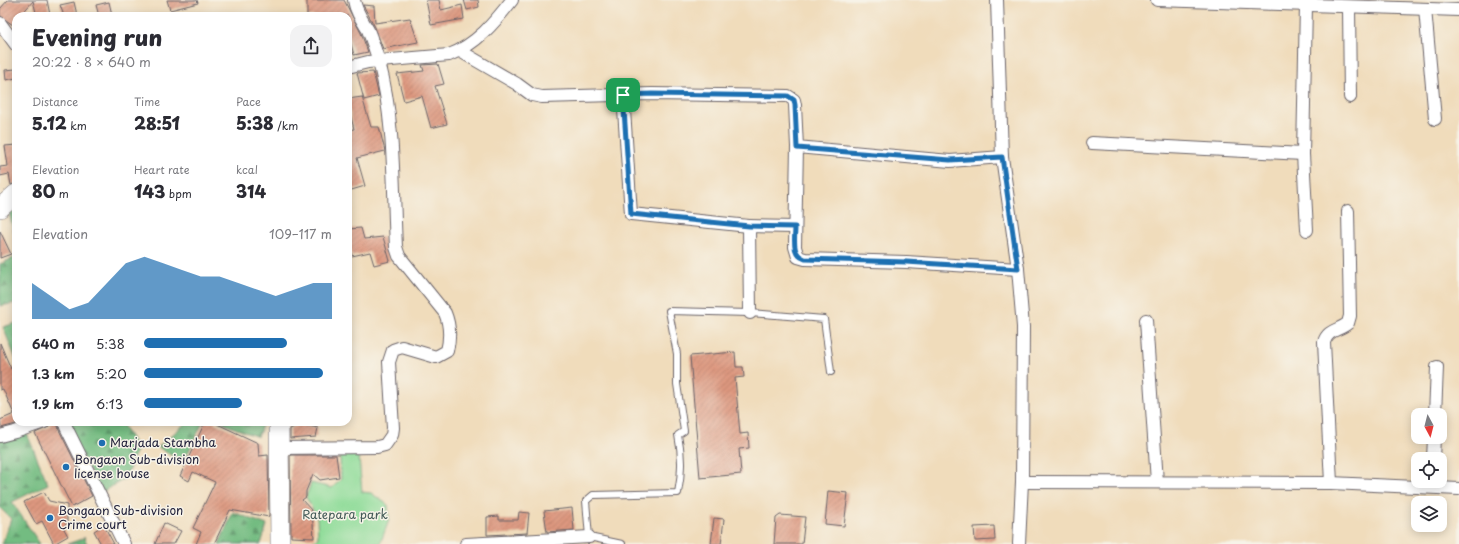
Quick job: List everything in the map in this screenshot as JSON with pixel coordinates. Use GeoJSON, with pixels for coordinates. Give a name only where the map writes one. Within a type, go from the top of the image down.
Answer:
{"type":"FeatureCollection","features":[{"type":"Feature","properties":{"kind":"main road"},"geometry":{"type":"LineString","coordinates":[[0,208],[12,198]]}},
{"type":"Feature","properties":{"kind":"main road"},"geometry":{"type":"LineString","coordinates":[[280,426],[280,544]]}},
{"type":"Feature","properties":{"kind":"street"},"geometry":{"type":"LineString","coordinates":[[280,448],[376,447],[385,445],[392,435],[393,428],[389,362],[392,350],[402,347],[436,357],[447,351],[449,344],[449,322],[445,313],[399,256],[396,247],[388,113],[379,61],[367,29],[358,14],[354,0]]}},
{"type":"Feature","properties":{"kind":"street"},"geometry":{"type":"LineString","coordinates":[[352,66],[379,61],[449,55],[460,51],[494,23],[512,0]]}},
{"type":"Feature","properties":{"kind":"street"},"geometry":{"type":"LineString","coordinates":[[996,0],[1002,157],[1018,269],[1023,327],[1022,482],[1019,544]]}},
{"type":"Feature","properties":{"kind":"street"},"geometry":{"type":"LineString","coordinates":[[1157,0],[1459,10]]}},
{"type":"Feature","properties":{"kind":"street"},"geometry":{"type":"LineString","coordinates":[[1306,5],[1303,154],[1307,230]]}},
{"type":"Feature","properties":{"kind":"street"},"geometry":{"type":"LineString","coordinates":[[1349,7],[1350,97]]}},
{"type":"Feature","properties":{"kind":"street"},"geometry":{"type":"LineString","coordinates":[[1426,9],[1435,120]]}},
{"type":"Feature","properties":{"kind":"street"},"geometry":{"type":"LineString","coordinates":[[0,22],[12,38]]}},
{"type":"Feature","properties":{"kind":"street"},"geometry":{"type":"LineString","coordinates":[[460,51],[514,82],[532,95],[542,97],[623,95],[788,96],[794,100],[795,105],[797,148],[795,253],[798,257],[805,259],[906,262],[1018,269]]}},
{"type":"Feature","properties":{"kind":"street"},"geometry":{"type":"LineString","coordinates":[[623,95],[631,214],[749,226],[795,227]]}},
{"type":"Feature","properties":{"kind":"street"},"geometry":{"type":"LineString","coordinates":[[1092,143],[1303,154]]}},
{"type":"Feature","properties":{"kind":"street"},"geometry":{"type":"LineString","coordinates":[[797,148],[950,160],[1002,157]]}},
{"type":"Feature","properties":{"kind":"street"},"geometry":{"type":"LineString","coordinates":[[1331,483],[1324,342],[1326,335],[1348,323],[1350,316],[1348,211]]}},
{"type":"Feature","properties":{"kind":"street"},"geometry":{"type":"LineString","coordinates":[[749,226],[750,314]]}},
{"type":"Feature","properties":{"kind":"street"},"geometry":{"type":"LineString","coordinates":[[1146,320],[1157,482]]}},
{"type":"Feature","properties":{"kind":"street"},"geometry":{"type":"LineString","coordinates":[[1435,408],[1437,367]]}},
{"type":"Feature","properties":{"kind":"street"},"geometry":{"type":"LineString","coordinates":[[0,436],[32,426]]}},
{"type":"Feature","properties":{"kind":"street"},"geometry":{"type":"LineString","coordinates":[[66,426],[124,544]]}},
{"type":"Feature","properties":{"kind":"street"},"geometry":{"type":"LineString","coordinates":[[1022,482],[1411,484]]}},
{"type":"Feature","properties":{"kind":"street"},"geometry":{"type":"LineString","coordinates":[[1447,487],[1459,489]]}},
{"type":"Feature","properties":{"kind":"street"},"geometry":{"type":"LineString","coordinates":[[466,544],[589,537]]}},
{"type":"Feature","properties":{"kind":"lane"},"geometry":{"type":"LineString","coordinates":[[622,544],[589,537],[586,501],[593,495],[678,493],[680,482],[681,450],[678,435],[684,431],[677,384],[677,354],[670,311],[750,314],[824,320],[831,372]]}},
{"type":"Feature","properties":{"kind":"green space"},"geometry":{"type":"Polygon","coordinates":[[[12,212],[12,225],[9,213],[12,212]]]}},
{"type":"Feature","properties":{"kind":"green space"},"geometry":{"type":"Polygon","coordinates":[[[12,259],[12,304],[0,306],[0,264],[12,259]]]}},
{"type":"Feature","properties":{"kind":"green space"},"geometry":{"type":"Polygon","coordinates":[[[12,324],[12,349],[3,327],[12,324]]]}},
{"type":"Feature","properties":{"kind":"green space"},"geometry":{"type":"Polygon","coordinates":[[[64,426],[123,426],[137,448],[126,478],[102,492],[64,426]]]}},
{"type":"Feature","properties":{"kind":"green space"},"geometry":{"type":"Polygon","coordinates":[[[182,426],[201,426],[183,463],[158,447],[182,426]]]}},
{"type":"Feature","properties":{"kind":"green space"},"geometry":{"type":"Polygon","coordinates":[[[229,426],[262,426],[258,437],[229,426]]]}},
{"type":"Feature","properties":{"kind":"green space"},"geometry":{"type":"Polygon","coordinates":[[[27,434],[48,484],[12,502],[40,544],[2,544],[11,519],[0,508],[0,439],[27,434]]]}},
{"type":"Feature","properties":{"kind":"green space","name":"Ratepara park"},"geometry":{"type":"Polygon","coordinates":[[[349,452],[359,458],[362,492],[371,493],[388,505],[389,520],[380,544],[308,544],[318,538],[317,518],[306,497],[311,483],[332,488],[341,479],[340,457],[349,452]]]}},
{"type":"Feature","properties":{"kind":"green space"},"geometry":{"type":"Polygon","coordinates":[[[233,512],[267,525],[261,544],[219,544],[233,512]]]}},
{"type":"Feature","properties":{"kind":"green space"},"geometry":{"type":"Polygon","coordinates":[[[84,538],[87,544],[68,544],[84,538]]]}},
{"type":"Feature","properties":{"kind":"building"},"geometry":{"type":"Polygon","coordinates":[[[8,0],[47,0],[49,12],[36,12],[33,1],[23,12],[12,12],[12,24],[0,16],[0,9],[8,0]]]}},
{"type":"Feature","properties":{"kind":"building"},"geometry":{"type":"Polygon","coordinates":[[[167,0],[197,0],[198,3],[170,10],[167,0]]]}},
{"type":"Feature","properties":{"kind":"building"},"geometry":{"type":"Polygon","coordinates":[[[307,0],[344,0],[350,12],[307,12],[307,0]]]}},
{"type":"Feature","properties":{"kind":"building"},"geometry":{"type":"Polygon","coordinates":[[[426,0],[439,0],[441,10],[462,5],[464,19],[431,25],[426,0]]]}},
{"type":"Feature","properties":{"kind":"building"},"geometry":{"type":"Polygon","coordinates":[[[464,0],[478,0],[479,7],[467,10],[464,0]]]}},
{"type":"Feature","properties":{"kind":"building"},"geometry":{"type":"Polygon","coordinates":[[[74,2],[76,12],[63,12],[60,5],[74,2]]]}},
{"type":"Feature","properties":{"kind":"building"},"geometry":{"type":"Polygon","coordinates":[[[109,2],[111,12],[98,12],[96,5],[109,2]]]}},
{"type":"Feature","properties":{"kind":"building"},"geometry":{"type":"Polygon","coordinates":[[[363,5],[374,6],[375,23],[410,18],[418,42],[383,49],[375,27],[363,5]]]}},
{"type":"Feature","properties":{"kind":"building"},"geometry":{"type":"Polygon","coordinates":[[[352,16],[361,33],[368,52],[354,55],[352,48],[352,16]]]}},
{"type":"Feature","properties":{"kind":"building"},"geometry":{"type":"Polygon","coordinates":[[[438,64],[444,84],[435,86],[447,124],[431,128],[422,96],[404,101],[397,74],[424,71],[422,65],[438,64]]]}},
{"type":"Feature","properties":{"kind":"building"},"geometry":{"type":"Polygon","coordinates":[[[12,69],[12,79],[6,80],[5,70],[12,69]]]}},
{"type":"Feature","properties":{"kind":"building"},"geometry":{"type":"Polygon","coordinates":[[[373,72],[379,96],[364,100],[357,73],[373,72]]]}},
{"type":"Feature","properties":{"kind":"building"},"geometry":{"type":"Polygon","coordinates":[[[362,97],[371,127],[379,127],[385,151],[357,158],[365,186],[352,190],[352,129],[354,129],[352,121],[352,98],[362,97]]]}},
{"type":"Feature","properties":{"kind":"building"},"geometry":{"type":"Polygon","coordinates":[[[12,145],[11,185],[9,174],[0,176],[0,167],[8,166],[5,146],[12,145]]]}},
{"type":"Feature","properties":{"kind":"building"},"geometry":{"type":"Polygon","coordinates":[[[361,228],[364,239],[383,237],[390,261],[374,265],[370,252],[352,256],[352,229],[361,228]]]}},
{"type":"Feature","properties":{"kind":"building"},"geometry":{"type":"Polygon","coordinates":[[[0,231],[11,254],[0,258],[0,231]]]}},
{"type":"Feature","properties":{"kind":"building"},"geometry":{"type":"Polygon","coordinates":[[[0,343],[12,369],[12,409],[3,389],[0,390],[0,343]]]}},
{"type":"Feature","properties":{"kind":"building"},"geometry":{"type":"Polygon","coordinates":[[[735,352],[736,367],[743,367],[744,377],[735,378],[740,434],[748,433],[749,448],[739,449],[741,474],[700,478],[690,356],[735,352]]]}},
{"type":"Feature","properties":{"kind":"building"},"geometry":{"type":"Polygon","coordinates":[[[12,415],[12,425],[1,428],[0,420],[12,415]]]}},
{"type":"Feature","properties":{"kind":"building","name":"Bongaon Sub-division license house"},"geometry":{"type":"Polygon","coordinates":[[[58,426],[92,496],[72,507],[35,433],[49,427],[58,426]]]}},
{"type":"Feature","properties":{"kind":"building"},"geometry":{"type":"Polygon","coordinates":[[[203,426],[222,426],[258,443],[259,456],[268,455],[269,517],[230,510],[214,544],[196,544],[201,532],[193,528],[215,482],[193,472],[189,481],[180,476],[203,426]]]}},
{"type":"Feature","properties":{"kind":"building"},"geometry":{"type":"Polygon","coordinates":[[[296,426],[318,428],[316,437],[290,439],[290,429],[296,426]]]}},
{"type":"Feature","properties":{"kind":"building"},"geometry":{"type":"Polygon","coordinates":[[[290,455],[336,455],[339,477],[320,480],[313,474],[306,491],[306,497],[302,500],[312,511],[314,538],[291,537],[290,455]]]}},
{"type":"Feature","properties":{"kind":"building"},"geometry":{"type":"Polygon","coordinates":[[[828,491],[848,493],[844,526],[825,524],[828,491]]]}},
{"type":"Feature","properties":{"kind":"building","name":"Bongaon Sub-division Crime court"},"geometry":{"type":"Polygon","coordinates":[[[44,492],[49,501],[67,505],[67,522],[64,529],[68,536],[54,544],[42,521],[36,524],[24,502],[44,492]]]}},
{"type":"Feature","properties":{"kind":"building"},"geometry":{"type":"Polygon","coordinates":[[[572,508],[574,530],[547,532],[544,511],[572,508]]]}},
{"type":"Feature","properties":{"kind":"building"},"geometry":{"type":"Polygon","coordinates":[[[519,512],[529,513],[527,533],[487,535],[487,517],[499,516],[499,520],[518,520],[519,512]]]}},
{"type":"Feature","properties":{"kind":"building"},"geometry":{"type":"Polygon","coordinates":[[[780,515],[805,517],[802,544],[774,544],[776,518],[780,515]]]}},
{"type":"Feature","properties":{"kind":"building"},"geometry":{"type":"Polygon","coordinates":[[[714,518],[724,519],[721,544],[711,544],[714,518]]]}},
{"type":"Feature","properties":{"kind":"building"},"geometry":{"type":"Polygon","coordinates":[[[164,523],[181,531],[174,544],[155,544],[164,523]]]}},
{"type":"Feature","properties":{"kind":"building"},"geometry":{"type":"Polygon","coordinates":[[[104,525],[114,544],[101,544],[94,531],[104,525]]]}},
{"type":"Feature","properties":{"kind":"building"},"geometry":{"type":"Polygon","coordinates":[[[994,526],[995,540],[975,541],[974,527],[994,526]]]}},
{"type":"Feature","properties":{"kind":"place","name":"Marjada Stambha"},"geometry":{"type":"Point","coordinates":[102,443]}},
{"type":"Feature","properties":{"kind":"place","name":"Bongaon Sub-division license house"},"geometry":{"type":"Point","coordinates":[66,467]}},
{"type":"Feature","properties":{"kind":"place","name":"Bongaon Sub-division Crime court"},"geometry":{"type":"Point","coordinates":[50,518]}},
{"type":"Feature","properties":{"kind":"route"},"geometry":{"type":"LineString","coordinates":[[623,95],[788,96],[794,100],[795,105],[797,148],[950,160],[1002,157],[1018,269],[906,262],[805,259],[798,257],[795,253],[795,227],[749,226],[631,214],[623,95]]}}]}
